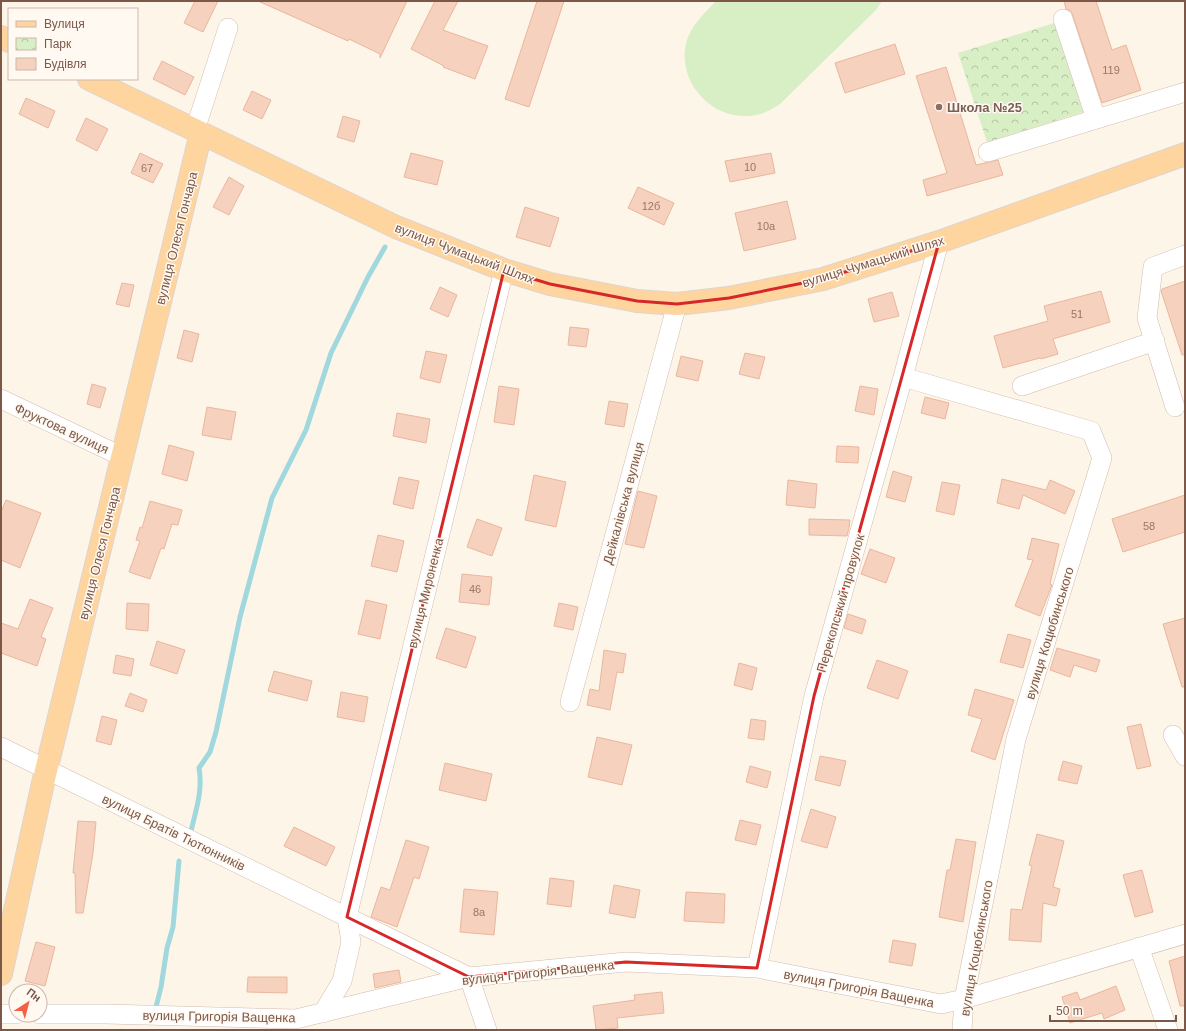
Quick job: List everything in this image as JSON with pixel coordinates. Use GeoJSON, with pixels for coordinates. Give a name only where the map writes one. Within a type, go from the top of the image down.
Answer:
{"type":"FeatureCollection","features":[{"type":"Feature","properties":{"kind":"main road","name":"вулиця Чумацький Шлях"},"geometry":{"type":"LineString","coordinates":[[91,80],[396,228],[504,270],[550,284],[630,300],[677,304],[729,298],[823,279],[939,242],[1185,154]]}},
{"type":"Feature","properties":{"kind":"main road","name":"вулиця Олеся Гончара"},"geometry":{"type":"LineString","coordinates":[[1,974],[47,769],[123,457],[198,132]]}},
{"type":"Feature","properties":{"kind":"street"},"geometry":{"type":"LineString","coordinates":[[1064,19],[1096,119]]}},
{"type":"Feature","properties":{"kind":"street"},"geometry":{"type":"LineString","coordinates":[[198,132],[228,28]]}},
{"type":"Feature","properties":{"kind":"street"},"geometry":{"type":"LineString","coordinates":[[988,152],[1185,92]]}},
{"type":"Feature","properties":{"kind":"street","name":"Перекопський провулок"},"geometry":{"type":"LineString","coordinates":[[757,968],[814,696],[939,242]]}},
{"type":"Feature","properties":{"kind":"street"},"geometry":{"type":"LineString","coordinates":[[1175,407],[1147,318],[1153,267],[1185,255]]}},
{"type":"Feature","properties":{"kind":"street","name":"вулиця Мироненка"},"geometry":{"type":"LineString","coordinates":[[347,917],[504,270]]}},
{"type":"Feature","properties":{"kind":"street","name":"Дейкалівська вулиця"},"geometry":{"type":"LineString","coordinates":[[570,702],[677,304]]}},
{"type":"Feature","properties":{"kind":"street"},"geometry":{"type":"LineString","coordinates":[[1022,386],[1155,341]]}},
{"type":"Feature","properties":{"kind":"street","name":"вулиця Коцюбинського"},"geometry":{"type":"LineString","coordinates":[[903,377],[1091,431],[1102,458],[1016,738],[964,1000],[962,1030]]}},
{"type":"Feature","properties":{"kind":"street","name":"Фруктова вулиця"},"geometry":{"type":"LineString","coordinates":[[1,399],[123,457]]}},
{"type":"Feature","properties":{"kind":"street"},"geometry":{"type":"LineString","coordinates":[[1173,735],[1185,756]]}},
{"type":"Feature","properties":{"kind":"street","name":"вулиця Братів Тютюнників"},"geometry":{"type":"LineString","coordinates":[[1,747],[469,977]]}},
{"type":"Feature","properties":{"kind":"street"},"geometry":{"type":"LineString","coordinates":[[323,1013],[342,981],[351,942],[347,917]]}},
{"type":"Feature","properties":{"kind":"street","name":"вулиця Григорія Ващенка"},"geometry":{"type":"LineString","coordinates":[[48,1014],[106,1014],[259,1024],[296,1019],[323,1013],[469,977],[626,962],[757,968],[942,1004],[964,1000],[1185,934]]}},
{"type":"Feature","properties":{"kind":"street"},"geometry":{"type":"LineString","coordinates":[[1139,947],[1168,1030]]}},
{"type":"Feature","properties":{"kind":"street"},"geometry":{"type":"LineString","coordinates":[[469,977],[487,1030]]}},
{"type":"Feature","properties":{"kind":"highlighted area"},"geometry":{"type":"Polygon","coordinates":[[[939,242],[814,696],[757,968],[626,962],[469,977],[347,917],[504,270],[550,284],[637,301],[677,304],[729,298],[823,279],[939,242]]]}},
{"type":"Feature","properties":{"kind":"green space"},"geometry":{"type":"Polygon","coordinates":[[[716,1],[882,1],[876,10],[780,104],[764,113],[746,116],[731,114],[718,109],[706,101],[697,91],[690,79],[686,66],[685,51],[688,37],[700,18],[716,1]]]}},
{"type":"Feature","properties":{"kind":"green space"},"geometry":{"type":"Polygon","coordinates":[[[1054,23],[1083,112],[987,142],[958,53],[1054,23]]]}},
{"type":"Feature","properties":{"kind":"building"},"geometry":{"type":"Polygon","coordinates":[[[195,1],[218,1],[203,32],[184,23],[195,1]]]}},
{"type":"Feature","properties":{"kind":"building"},"geometry":{"type":"Polygon","coordinates":[[[258,1],[407,1],[380,58],[380,54],[349,39],[348,41],[258,1]]]}},
{"type":"Feature","properties":{"kind":"building"},"geometry":{"type":"Polygon","coordinates":[[[435,1],[458,1],[443,30],[488,46],[475,79],[443,67],[444,66],[411,49],[435,1]]]}},
{"type":"Feature","properties":{"kind":"building"},"geometry":{"type":"Polygon","coordinates":[[[537,1],[564,1],[529,107],[505,99],[537,1]]]}},
{"type":"Feature","properties":{"kind":"building"},"geometry":{"type":"Polygon","coordinates":[[[1064,1],[1096,1],[1112,50],[1126,45],[1141,90],[1102,103],[1073,16],[1071,11],[1066,9],[1064,1]]]}},
{"type":"Feature","properties":{"kind":"building"},"geometry":{"type":"Polygon","coordinates":[[[895,44],[905,74],[845,93],[835,63],[895,44]]]}},
{"type":"Feature","properties":{"kind":"building"},"geometry":{"type":"Polygon","coordinates":[[[162,61],[194,77],[185,95],[153,79],[162,61]]]}},
{"type":"Feature","properties":{"kind":"building"},"geometry":{"type":"Polygon","coordinates":[[[946,67],[976,165],[998,160],[1003,175],[927,196],[923,180],[947,173],[916,76],[946,67]]]}},
{"type":"Feature","properties":{"kind":"building"},"geometry":{"type":"Polygon","coordinates":[[[252,91],[271,100],[262,119],[243,110],[252,91]]]}},
{"type":"Feature","properties":{"kind":"building"},"geometry":{"type":"Polygon","coordinates":[[[26,98],[55,111],[48,128],[19,114],[26,98]]]}},
{"type":"Feature","properties":{"kind":"building"},"geometry":{"type":"Polygon","coordinates":[[[343,116],[360,121],[354,142],[337,137],[343,116]]]}},
{"type":"Feature","properties":{"kind":"building"},"geometry":{"type":"Polygon","coordinates":[[[86,118],[108,129],[97,151],[76,140],[86,118]]]}},
{"type":"Feature","properties":{"kind":"building"},"geometry":{"type":"Polygon","coordinates":[[[140,153],[163,164],[153,183],[131,173],[140,153]]]}},
{"type":"Feature","properties":{"kind":"building"},"geometry":{"type":"Polygon","coordinates":[[[411,153],[443,161],[437,185],[404,177],[411,153]]]}},
{"type":"Feature","properties":{"kind":"building"},"geometry":{"type":"Polygon","coordinates":[[[771,153],[775,173],[730,182],[725,161],[771,153]]]}},
{"type":"Feature","properties":{"kind":"building"},"geometry":{"type":"Polygon","coordinates":[[[229,177],[244,186],[229,215],[213,207],[229,177]]]}},
{"type":"Feature","properties":{"kind":"building"},"geometry":{"type":"Polygon","coordinates":[[[638,187],[674,203],[664,225],[628,208],[638,187]]]}},
{"type":"Feature","properties":{"kind":"building"},"geometry":{"type":"Polygon","coordinates":[[[787,201],[796,239],[744,251],[735,213],[787,201]]]}},
{"type":"Feature","properties":{"kind":"building"},"geometry":{"type":"Polygon","coordinates":[[[525,207],[559,218],[550,247],[516,237],[525,207]]]}},
{"type":"Feature","properties":{"kind":"building"},"geometry":{"type":"Polygon","coordinates":[[[1185,281],[1185,355],[1182,355],[1161,291],[1162,289],[1185,281]]]}},
{"type":"Feature","properties":{"kind":"building"},"geometry":{"type":"Polygon","coordinates":[[[122,283],[134,285],[129,307],[116,304],[122,283]]]}},
{"type":"Feature","properties":{"kind":"building"},"geometry":{"type":"Polygon","coordinates":[[[440,287],[457,295],[448,317],[430,309],[440,287]]]}},
{"type":"Feature","properties":{"kind":"building"},"geometry":{"type":"Polygon","coordinates":[[[1101,291],[1110,322],[1053,339],[1058,354],[1003,368],[994,336],[1048,321],[1044,306],[1101,291]]]}},
{"type":"Feature","properties":{"kind":"building"},"geometry":{"type":"Polygon","coordinates":[[[892,292],[899,316],[874,322],[868,299],[892,292]]]}},
{"type":"Feature","properties":{"kind":"building"},"geometry":{"type":"Polygon","coordinates":[[[570,327],[589,329],[586,347],[568,345],[570,327]]]}},
{"type":"Feature","properties":{"kind":"building"},"geometry":{"type":"Polygon","coordinates":[[[184,330],[199,334],[192,362],[177,358],[184,330]]]}},
{"type":"Feature","properties":{"kind":"building"},"geometry":{"type":"Polygon","coordinates":[[[426,351],[447,355],[440,383],[420,378],[426,351]]]}},
{"type":"Feature","properties":{"kind":"building"},"geometry":{"type":"Polygon","coordinates":[[[745,353],[765,357],[759,379],[739,374],[745,353]]]}},
{"type":"Feature","properties":{"kind":"building"},"geometry":{"type":"Polygon","coordinates":[[[681,356],[703,361],[698,381],[676,376],[681,356]]]}},
{"type":"Feature","properties":{"kind":"building"},"geometry":{"type":"Polygon","coordinates":[[[92,384],[106,388],[100,408],[87,404],[92,384]]]}},
{"type":"Feature","properties":{"kind":"building"},"geometry":{"type":"Polygon","coordinates":[[[499,386],[519,389],[514,425],[494,422],[499,386]]]}},
{"type":"Feature","properties":{"kind":"building"},"geometry":{"type":"Polygon","coordinates":[[[860,386],[878,389],[874,415],[855,411],[860,386]]]}},
{"type":"Feature","properties":{"kind":"building"},"geometry":{"type":"Polygon","coordinates":[[[925,397],[949,403],[945,419],[921,413],[925,397]]]}},
{"type":"Feature","properties":{"kind":"building"},"geometry":{"type":"Polygon","coordinates":[[[609,401],[628,404],[624,427],[605,424],[609,401]]]}},
{"type":"Feature","properties":{"kind":"building"},"geometry":{"type":"Polygon","coordinates":[[[207,407],[236,412],[231,440],[202,435],[207,407]]]}},
{"type":"Feature","properties":{"kind":"building"},"geometry":{"type":"Polygon","coordinates":[[[397,413],[430,419],[426,443],[393,436],[397,413]]]}},
{"type":"Feature","properties":{"kind":"building"},"geometry":{"type":"Polygon","coordinates":[[[169,445],[194,452],[187,481],[162,474],[169,445]]]}},
{"type":"Feature","properties":{"kind":"building"},"geometry":{"type":"Polygon","coordinates":[[[837,446],[859,447],[858,463],[836,462],[837,446]]]}},
{"type":"Feature","properties":{"kind":"building"},"geometry":{"type":"Polygon","coordinates":[[[893,471],[912,477],[905,502],[886,497],[893,471]]]}},
{"type":"Feature","properties":{"kind":"building"},"geometry":{"type":"Polygon","coordinates":[[[534,475],[566,482],[556,527],[525,520],[534,475]]]}},
{"type":"Feature","properties":{"kind":"building"},"geometry":{"type":"Polygon","coordinates":[[[399,477],[419,481],[413,509],[393,504],[399,477]]]}},
{"type":"Feature","properties":{"kind":"building"},"geometry":{"type":"Polygon","coordinates":[[[1002,479],[1046,490],[1050,480],[1075,491],[1065,514],[1023,495],[1019,509],[997,503],[1002,479]]]}},
{"type":"Feature","properties":{"kind":"building"},"geometry":{"type":"Polygon","coordinates":[[[788,480],[817,484],[815,508],[786,505],[788,480]]]}},
{"type":"Feature","properties":{"kind":"building"},"geometry":{"type":"Polygon","coordinates":[[[942,482],[960,485],[954,515],[936,511],[942,482]]]}},
{"type":"Feature","properties":{"kind":"building"},"geometry":{"type":"Polygon","coordinates":[[[638,491],[657,496],[644,548],[625,544],[638,491]]]}},
{"type":"Feature","properties":{"kind":"building"},"geometry":{"type":"Polygon","coordinates":[[[1185,495],[1185,532],[1123,552],[1112,519],[1185,495]]]}},
{"type":"Feature","properties":{"kind":"building"},"geometry":{"type":"Polygon","coordinates":[[[6,500],[41,513],[20,568],[1,560],[1,512],[6,500]]]}},
{"type":"Feature","properties":{"kind":"building"},"geometry":{"type":"Polygon","coordinates":[[[150,501],[182,510],[178,525],[172,524],[164,549],[161,548],[150,579],[129,572],[140,541],[136,540],[140,527],[142,528],[150,501]]]}},
{"type":"Feature","properties":{"kind":"building"},"geometry":{"type":"Polygon","coordinates":[[[477,519],[502,528],[492,556],[467,547],[477,519]]]}},
{"type":"Feature","properties":{"kind":"building"},"geometry":{"type":"Polygon","coordinates":[[[809,519],[850,520],[847,536],[809,535],[809,519]]]}},
{"type":"Feature","properties":{"kind":"building"},"geometry":{"type":"Polygon","coordinates":[[[378,535],[404,541],[397,572],[371,566],[378,535]]]}},
{"type":"Feature","properties":{"kind":"building"},"geometry":{"type":"Polygon","coordinates":[[[1032,538],[1059,544],[1050,584],[1052,585],[1040,616],[1015,606],[1033,560],[1027,559],[1032,538]]]}},
{"type":"Feature","properties":{"kind":"building"},"geometry":{"type":"Polygon","coordinates":[[[870,549],[895,558],[886,583],[861,574],[870,549]]]}},
{"type":"Feature","properties":{"kind":"building"},"geometry":{"type":"Polygon","coordinates":[[[462,574],[492,577],[489,605],[459,602],[462,574]]]}},
{"type":"Feature","properties":{"kind":"building"},"geometry":{"type":"Polygon","coordinates":[[[30,599],[53,608],[41,637],[46,639],[37,666],[1,653],[1,623],[18,629],[30,599]]]}},
{"type":"Feature","properties":{"kind":"building"},"geometry":{"type":"Polygon","coordinates":[[[366,600],[387,605],[380,639],[358,634],[366,600]]]}},
{"type":"Feature","properties":{"kind":"building"},"geometry":{"type":"Polygon","coordinates":[[[127,603],[149,604],[148,631],[126,629],[127,603]]]}},
{"type":"Feature","properties":{"kind":"building"},"geometry":{"type":"Polygon","coordinates":[[[559,603],[578,607],[573,630],[554,626],[559,603]]]}},
{"type":"Feature","properties":{"kind":"building"},"geometry":{"type":"Polygon","coordinates":[[[848,614],[866,620],[862,634],[844,628],[848,614]]]}},
{"type":"Feature","properties":{"kind":"building"},"geometry":{"type":"Polygon","coordinates":[[[1185,618],[1185,687],[1182,687],[1163,624],[1185,618]]]}},
{"type":"Feature","properties":{"kind":"building"},"geometry":{"type":"Polygon","coordinates":[[[446,628],[476,637],[466,668],[436,658],[446,628]]]}},
{"type":"Feature","properties":{"kind":"building"},"geometry":{"type":"Polygon","coordinates":[[[1008,634],[1031,640],[1023,668],[1000,662],[1008,634]]]}},
{"type":"Feature","properties":{"kind":"building"},"geometry":{"type":"Polygon","coordinates":[[[157,641],[185,650],[177,674],[150,665],[157,641]]]}},
{"type":"Feature","properties":{"kind":"building"},"geometry":{"type":"Polygon","coordinates":[[[1057,648],[1100,660],[1096,672],[1074,665],[1070,677],[1050,670],[1057,648]]]}},
{"type":"Feature","properties":{"kind":"building"},"geometry":{"type":"Polygon","coordinates":[[[604,650],[626,654],[623,673],[617,672],[610,710],[587,705],[590,689],[599,691],[604,650]]]}},
{"type":"Feature","properties":{"kind":"building"},"geometry":{"type":"Polygon","coordinates":[[[116,655],[134,659],[131,676],[113,673],[116,655]]]}},
{"type":"Feature","properties":{"kind":"building"},"geometry":{"type":"Polygon","coordinates":[[[877,660],[908,671],[898,699],[867,688],[877,660]]]}},
{"type":"Feature","properties":{"kind":"building"},"geometry":{"type":"Polygon","coordinates":[[[739,663],[757,668],[752,690],[734,685],[739,663]]]}},
{"type":"Feature","properties":{"kind":"building"},"geometry":{"type":"Polygon","coordinates":[[[274,671],[312,681],[307,701],[268,691],[274,671]]]}},
{"type":"Feature","properties":{"kind":"building"},"geometry":{"type":"Polygon","coordinates":[[[975,689],[1014,700],[995,760],[971,751],[982,719],[968,715],[975,689]]]}},
{"type":"Feature","properties":{"kind":"building"},"geometry":{"type":"Polygon","coordinates":[[[341,692],[368,697],[364,722],[337,717],[341,692]]]}},
{"type":"Feature","properties":{"kind":"building"},"geometry":{"type":"Polygon","coordinates":[[[130,693],[147,700],[143,712],[125,706],[130,693]]]}},
{"type":"Feature","properties":{"kind":"building"},"geometry":{"type":"Polygon","coordinates":[[[102,716],[117,720],[111,745],[96,741],[102,716]]]}},
{"type":"Feature","properties":{"kind":"building"},"geometry":{"type":"Polygon","coordinates":[[[751,719],[766,721],[764,740],[748,738],[751,719]]]}},
{"type":"Feature","properties":{"kind":"building"},"geometry":{"type":"Polygon","coordinates":[[[1141,724],[1151,766],[1137,769],[1127,727],[1141,724]]]}},
{"type":"Feature","properties":{"kind":"building"},"geometry":{"type":"Polygon","coordinates":[[[597,737],[632,745],[622,785],[588,777],[597,737]]]}},
{"type":"Feature","properties":{"kind":"building"},"geometry":{"type":"Polygon","coordinates":[[[820,756],[846,761],[840,786],[815,780],[820,756]]]}},
{"type":"Feature","properties":{"kind":"building"},"geometry":{"type":"Polygon","coordinates":[[[1063,761],[1082,766],[1077,784],[1058,780],[1063,761]]]}},
{"type":"Feature","properties":{"kind":"building"},"geometry":{"type":"Polygon","coordinates":[[[445,763],[492,774],[486,801],[439,790],[445,763]]]}},
{"type":"Feature","properties":{"kind":"building"},"geometry":{"type":"Polygon","coordinates":[[[750,766],[771,772],[767,788],[746,782],[750,766]]]}},
{"type":"Feature","properties":{"kind":"building"},"geometry":{"type":"Polygon","coordinates":[[[811,809],[836,817],[827,848],[801,841],[811,809]]]}},
{"type":"Feature","properties":{"kind":"building"},"geometry":{"type":"Polygon","coordinates":[[[740,820],[761,825],[756,845],[735,840],[740,820]]]}},
{"type":"Feature","properties":{"kind":"building"},"geometry":{"type":"Polygon","coordinates":[[[78,821],[96,822],[93,853],[83,913],[76,913],[75,873],[73,873],[78,821]]]}},
{"type":"Feature","properties":{"kind":"building"},"geometry":{"type":"Polygon","coordinates":[[[294,827],[335,847],[326,866],[284,846],[294,827]]]}},
{"type":"Feature","properties":{"kind":"building"},"geometry":{"type":"Polygon","coordinates":[[[1037,834],[1064,841],[1053,887],[1060,889],[1056,906],[1043,903],[1041,942],[1009,940],[1011,909],[1022,910],[1032,866],[1029,865],[1037,834]]]}},
{"type":"Feature","properties":{"kind":"building"},"geometry":{"type":"Polygon","coordinates":[[[956,839],[976,842],[963,922],[939,917],[947,870],[950,870],[956,839]]]}},
{"type":"Feature","properties":{"kind":"building"},"geometry":{"type":"Polygon","coordinates":[[[406,840],[429,847],[419,879],[414,877],[397,927],[371,917],[381,887],[390,890],[406,840]]]}},
{"type":"Feature","properties":{"kind":"building"},"geometry":{"type":"Polygon","coordinates":[[[1142,870],[1153,912],[1135,917],[1123,875],[1142,870]]]}},
{"type":"Feature","properties":{"kind":"building"},"geometry":{"type":"Polygon","coordinates":[[[550,878],[574,881],[571,907],[547,904],[550,878]]]}},
{"type":"Feature","properties":{"kind":"building"},"geometry":{"type":"Polygon","coordinates":[[[614,885],[640,890],[635,918],[609,913],[614,885]]]}},
{"type":"Feature","properties":{"kind":"building"},"geometry":{"type":"Polygon","coordinates":[[[464,889],[498,892],[494,935],[460,932],[464,889]]]}},
{"type":"Feature","properties":{"kind":"building"},"geometry":{"type":"Polygon","coordinates":[[[686,892],[725,894],[724,923],[684,921],[686,892]]]}},
{"type":"Feature","properties":{"kind":"building"},"geometry":{"type":"Polygon","coordinates":[[[893,940],[916,944],[912,966],[889,962],[893,940]]]}},
{"type":"Feature","properties":{"kind":"building"},"geometry":{"type":"Polygon","coordinates":[[[36,942],[55,947],[46,983],[33,983],[25,981],[36,942]]]}},
{"type":"Feature","properties":{"kind":"building"},"geometry":{"type":"Polygon","coordinates":[[[1185,956],[1185,1006],[1180,1006],[1169,961],[1185,956]]]}},
{"type":"Feature","properties":{"kind":"building"},"geometry":{"type":"Polygon","coordinates":[[[399,970],[401,982],[375,988],[373,974],[399,970]]]}},
{"type":"Feature","properties":{"kind":"building"},"geometry":{"type":"Polygon","coordinates":[[[248,977],[287,977],[287,993],[247,992],[248,977]]]}},
{"type":"Feature","properties":{"kind":"building"},"geometry":{"type":"Polygon","coordinates":[[[1116,986],[1125,1010],[1104,1019],[1102,1013],[1070,1023],[1062,997],[1077,992],[1080,1000],[1116,986]]]}},
{"type":"Feature","properties":{"kind":"building"},"geometry":{"type":"Polygon","coordinates":[[[662,992],[664,1013],[617,1018],[618,1028],[596,1030],[593,1006],[635,1000],[634,995],[662,992]]]}},
{"type":"Feature","properties":{"kind":"waterway"},"geometry":{"type":"LineString","coordinates":[[191,831],[200,792],[199,768],[210,752],[216,732],[240,617],[272,498],[306,430],[331,353],[368,277],[385,247]]}},
{"type":"Feature","properties":{"kind":"waterway"},"geometry":{"type":"LineString","coordinates":[[156,1007],[161,987],[167,948],[173,927],[179,861]]}},
{"type":"Feature","properties":{"kind":"place","name":"Школа №25"},"geometry":{"type":"Point","coordinates":[939,107]}}]}
